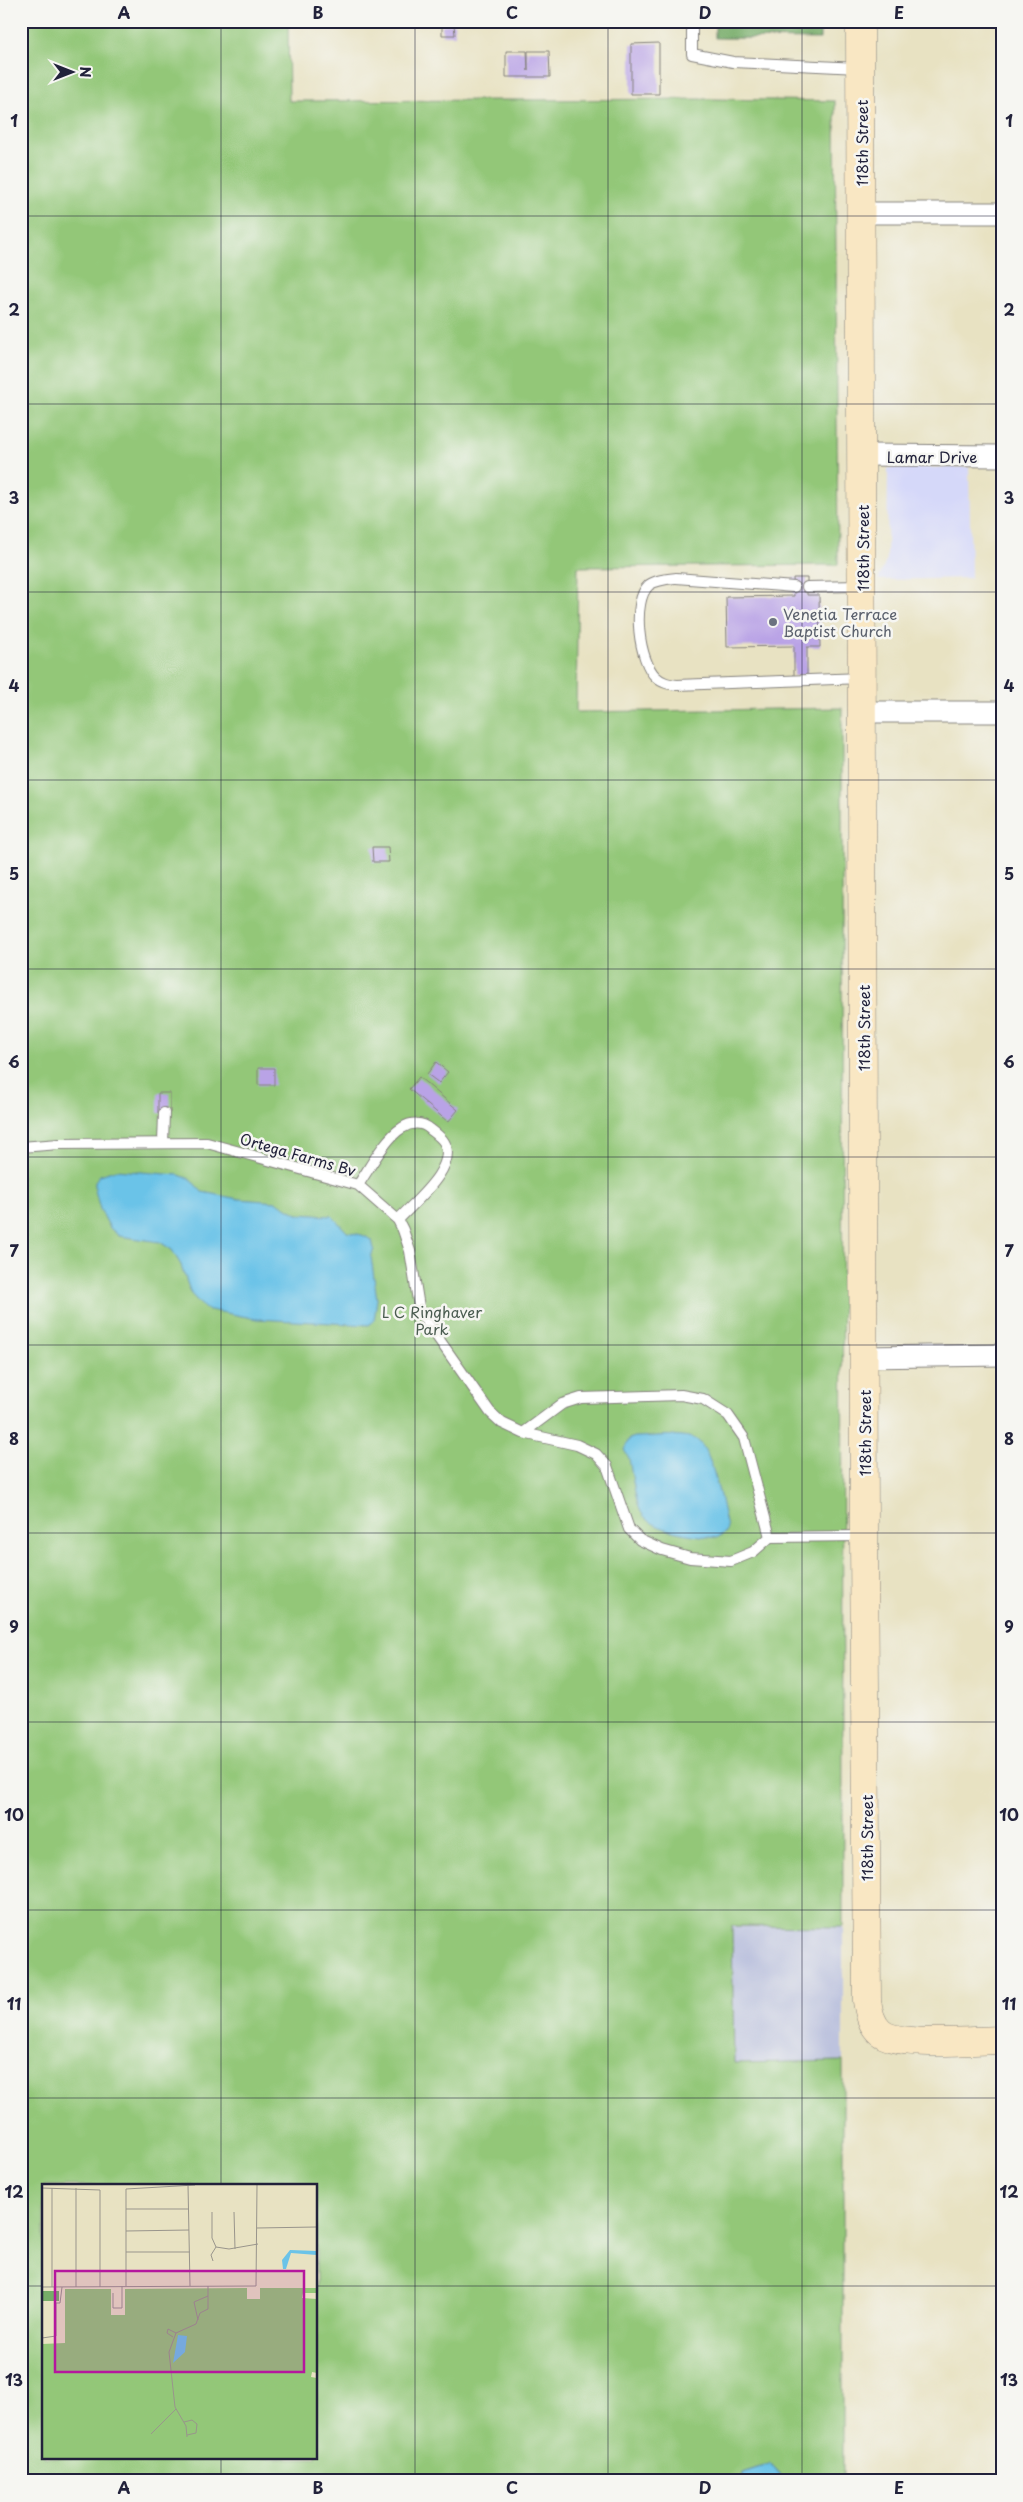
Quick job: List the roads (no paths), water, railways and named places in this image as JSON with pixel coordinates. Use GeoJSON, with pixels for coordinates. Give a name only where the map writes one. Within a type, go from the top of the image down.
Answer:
{"type":"FeatureCollection","features":[{"type":"Feature","properties":{"kind":"street","name":"118th Street"},"geometry":{"type":"LineString","coordinates":[[860,21],[867,2000],[871,2018],[880,2032],[892,2039],[911,2041],[1002,2040]]}},
{"type":"Feature","properties":{"kind":"street"},"geometry":{"type":"LineString","coordinates":[[861,213],[1002,213]]}},
{"type":"Feature","properties":{"kind":"street","name":"Lamar Drive"},"geometry":{"type":"LineString","coordinates":[[862,455],[1002,456]]}},
{"type":"Feature","properties":{"kind":"street"},"geometry":{"type":"LineString","coordinates":[[863,712],[1002,712]]}},
{"type":"Feature","properties":{"kind":"street"},"geometry":{"type":"LineString","coordinates":[[864,1357],[1002,1355]]}},
{"type":"Feature","properties":{"kind":"lane"},"geometry":{"type":"LineString","coordinates":[[692,21],[692,54],[733,62],[860,68]]}},
{"type":"Feature","properties":{"kind":"lane"},"geometry":{"type":"LineString","coordinates":[[794,587],[676,578],[662,580],[649,586],[643,596],[639,624],[641,647],[650,670],[661,681],[677,685],[863,678]]}},
{"type":"Feature","properties":{"kind":"lane"},"geometry":{"type":"LineString","coordinates":[[807,587],[862,586]]}},
{"type":"Feature","properties":{"kind":"lane"},"geometry":{"type":"LineString","coordinates":[[163,1143],[164,1114]]}},
{"type":"Feature","properties":{"kind":"lane"},"geometry":{"type":"LineString","coordinates":[[358,1185],[390,1139],[401,1128],[413,1124],[422,1125],[438,1136],[446,1144],[447,1155],[442,1171],[398,1220]]}},
{"type":"Feature","properties":{"kind":"lane","name":"Ortega Farms Bv"},"geometry":{"type":"LineString","coordinates":[[21,1147],[59,1144],[207,1144],[358,1185],[398,1220],[407,1240],[419,1307],[424,1318],[490,1412],[502,1423],[523,1433],[577,1445],[596,1454],[607,1466],[629,1529],[650,1546],[690,1558],[731,1561],[754,1552],[770,1537]]}},
{"type":"Feature","properties":{"kind":"lane"},"geometry":{"type":"LineString","coordinates":[[523,1433],[562,1404],[581,1398],[681,1395],[703,1399],[728,1415],[744,1438],[770,1537],[864,1536]]}},
{"type":"Feature","properties":{"kind":"water"},"geometry":{"type":"Polygon","coordinates":[[[115,1170],[179,1175],[190,1179],[202,1192],[239,1199],[277,1202],[297,1214],[332,1216],[347,1232],[362,1235],[372,1240],[374,1249],[371,1257],[377,1299],[374,1321],[369,1325],[257,1319],[205,1309],[191,1294],[181,1265],[172,1250],[160,1242],[119,1236],[110,1228],[100,1209],[95,1190],[95,1181],[100,1175],[115,1170]]]}},
{"type":"Feature","properties":{"kind":"water"},"geometry":{"type":"Polygon","coordinates":[[[679,1436],[693,1438],[700,1442],[711,1463],[727,1527],[726,1532],[717,1538],[687,1534],[665,1529],[647,1519],[639,1508],[629,1458],[624,1450],[629,1439],[635,1437],[679,1436]]]}},
{"type":"Feature","properties":{"kind":"water"},"geometry":{"type":"Polygon","coordinates":[[[770,2464],[786,2481],[742,2481],[742,2473],[770,2464]]]}},
{"type":"Feature","properties":{"kind":"place","name":"Venetia Terrace Baptist Church"},"geometry":{"type":"Point","coordinates":[773,622]}},
{"type":"Feature","properties":{"kind":"park label","name":"L C Ringhaver Park"},"geometry":{"type":"Point","coordinates":[432,1320]}}]}
